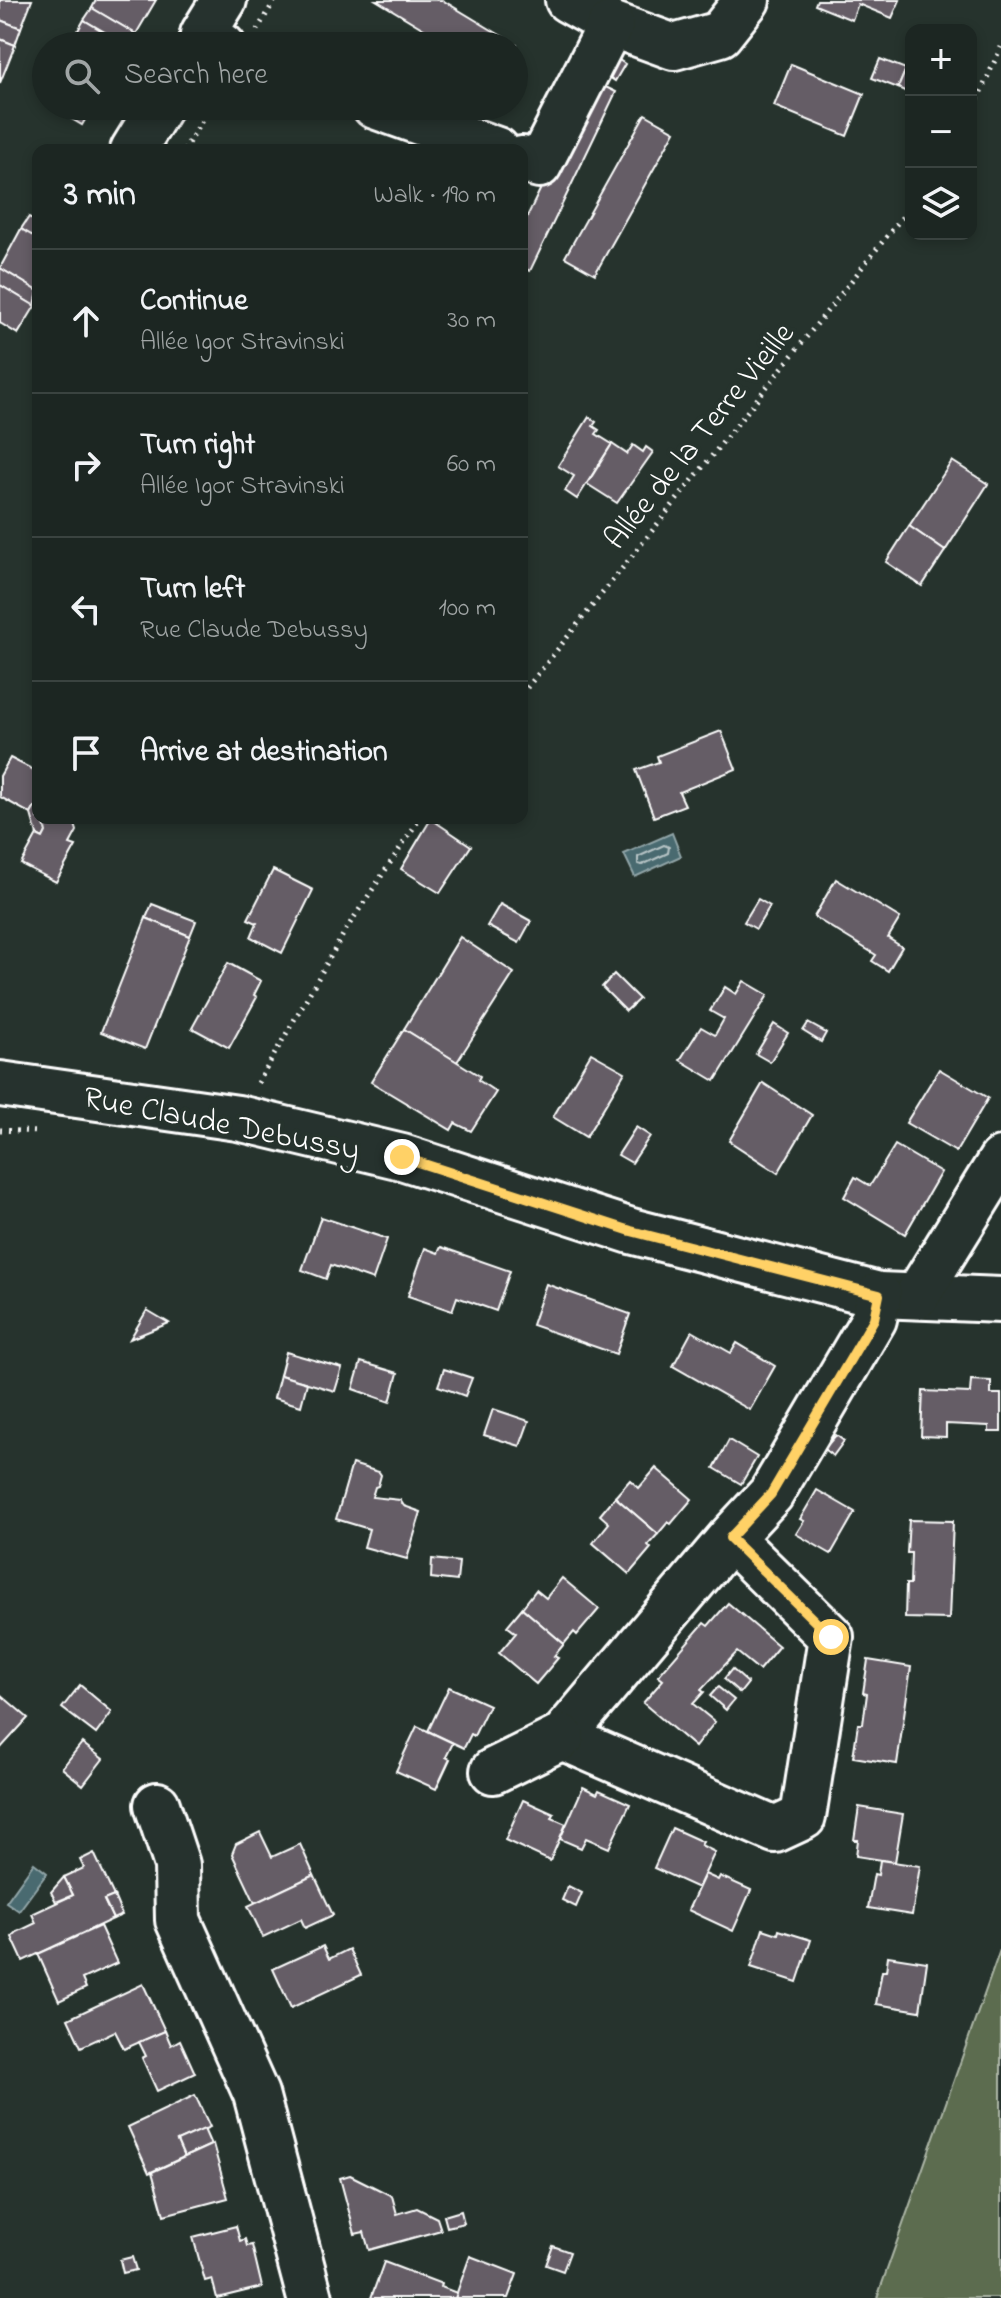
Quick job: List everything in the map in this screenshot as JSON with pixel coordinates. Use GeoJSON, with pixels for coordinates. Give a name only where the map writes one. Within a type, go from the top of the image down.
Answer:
{"type":"FeatureCollection","features":[{"type":"Feature","properties":{"kind":"street"},"geometry":{"type":"LineString","coordinates":[[568,0],[611,24],[674,47],[720,34],[747,0]]}},
{"type":"Feature","properties":{"kind":"street"},"geometry":{"type":"LineString","coordinates":[[528,161],[539,165],[611,24]]}},
{"type":"Feature","properties":{"kind":"street"},"geometry":{"type":"LineString","coordinates":[[137,144],[151,120]]}},
{"type":"Feature","properties":{"kind":"street"},"geometry":{"type":"LineString","coordinates":[[393,120],[415,137],[459,144]]}},
{"type":"Feature","properties":{"kind":"street","name":"Rue Claude Debussy"},"geometry":{"type":"LineString","coordinates":[[0,1084],[238,1118],[402,1157],[631,1231],[898,1296],[1001,1300]]}},
{"type":"Feature","properties":{"kind":"street"},"geometry":{"type":"LineString","coordinates":[[493,1771],[562,1737],[771,1494],[874,1319],[898,1296],[1001,1160]]}},
{"type":"Feature","properties":{"kind":"street"},"geometry":{"type":"LineString","coordinates":[[562,1737],[775,1830],[803,1817],[831,1637],[730,1538]]}},
{"type":"Feature","properties":{"kind":"street"},"geometry":{"type":"LineString","coordinates":[[157,1805],[177,1865],[178,1920],[256,2094],[310,2298]]}},
{"type":"Feature","properties":{"kind":"path"},"geometry":{"type":"LineString","coordinates":[[220,32],[275,0]]}},
{"type":"Feature","properties":{"kind":"path"},"geometry":{"type":"LineString","coordinates":[[977,101],[1001,47]]}},
{"type":"Feature","properties":{"kind":"path"},"geometry":{"type":"LineString","coordinates":[[188,144],[202,120]]}},
{"type":"Feature","properties":{"kind":"path","name":"Allée de la Terre Vieille"},"geometry":{"type":"LineString","coordinates":[[528,684],[905,213]]}},
{"type":"Feature","properties":{"kind":"path"},"geometry":{"type":"LineString","coordinates":[[238,1118],[347,928],[416,824]]}},
{"type":"Feature","properties":{"kind":"green space"},"geometry":{"type":"Polygon","coordinates":[[[1001,1947],[1001,2298],[877,2298],[1001,1947]]]}},
{"type":"Feature","properties":{"kind":"water"},"geometry":{"type":"Polygon","coordinates":[[[672,833],[681,856],[635,877],[624,854],[672,833]]]}},
{"type":"Feature","properties":{"kind":"water"},"geometry":{"type":"Polygon","coordinates":[[[34,1863],[47,1873],[19,1911],[6,1902],[34,1863]]]}},
{"type":"Feature","properties":{"kind":"building"},"geometry":{"type":"Polygon","coordinates":[[[0,0],[32,0],[21,28],[0,20],[0,0]]]}},
{"type":"Feature","properties":{"kind":"building"},"geometry":{"type":"Polygon","coordinates":[[[96,0],[156,0],[137,32],[92,8],[96,0]]]}},
{"type":"Feature","properties":{"kind":"building"},"geometry":{"type":"Polygon","coordinates":[[[376,0],[442,0],[495,32],[429,32],[376,0]]]}},
{"type":"Feature","properties":{"kind":"building"},"geometry":{"type":"Polygon","coordinates":[[[817,0],[900,0],[892,18],[858,4],[852,20],[815,5],[817,0]]]}},
{"type":"Feature","properties":{"kind":"building"},"geometry":{"type":"Polygon","coordinates":[[[92,8],[133,32],[105,32],[84,20],[92,8]]]}},
{"type":"Feature","properties":{"kind":"building"},"geometry":{"type":"Polygon","coordinates":[[[0,20],[21,28],[15,45],[0,39],[0,20]]]}},
{"type":"Feature","properties":{"kind":"building"},"geometry":{"type":"Polygon","coordinates":[[[84,20],[104,32],[77,32],[84,20]]]}},
{"type":"Feature","properties":{"kind":"building"},"geometry":{"type":"Polygon","coordinates":[[[0,39],[15,45],[0,83],[0,39]]]}},
{"type":"Feature","properties":{"kind":"building"},"geometry":{"type":"Polygon","coordinates":[[[616,58],[625,64],[615,81],[606,75],[616,58]]]}},
{"type":"Feature","properties":{"kind":"building"},"geometry":{"type":"Polygon","coordinates":[[[880,59],[905,69],[898,88],[872,78],[880,59]]]}},
{"type":"Feature","properties":{"kind":"building"},"geometry":{"type":"Polygon","coordinates":[[[791,64],[864,94],[847,136],[774,106],[791,64]]]}},
{"type":"Feature","properties":{"kind":"building"},"geometry":{"type":"Polygon","coordinates":[[[905,71],[905,91],[898,88],[905,71]]]}},
{"type":"Feature","properties":{"kind":"building"},"geometry":{"type":"Polygon","coordinates":[[[593,81],[616,92],[530,271],[528,215],[593,81]]]}},
{"type":"Feature","properties":{"kind":"building"},"geometry":{"type":"Polygon","coordinates":[[[645,114],[675,131],[595,274],[565,257],[645,114]]]}},
{"type":"Feature","properties":{"kind":"building"},"geometry":{"type":"Polygon","coordinates":[[[29,217],[32,219],[32,235],[21,229],[29,217]]]}},
{"type":"Feature","properties":{"kind":"building"},"geometry":{"type":"Polygon","coordinates":[[[21,229],[32,235],[32,287],[0,268],[21,229]]]}},
{"type":"Feature","properties":{"kind":"building"},"geometry":{"type":"Polygon","coordinates":[[[0,268],[32,287],[32,304],[0,285],[0,268]]]}},
{"type":"Feature","properties":{"kind":"building"},"geometry":{"type":"Polygon","coordinates":[[[0,285],[32,304],[32,311],[18,334],[0,323],[0,285]]]}},
{"type":"Feature","properties":{"kind":"building"},"geometry":{"type":"Polygon","coordinates":[[[589,417],[596,422],[593,426],[599,430],[596,434],[612,444],[577,499],[565,491],[574,476],[558,466],[589,417]]]}},
{"type":"Feature","properties":{"kind":"building"},"geometry":{"type":"Polygon","coordinates":[[[612,444],[627,454],[633,445],[643,452],[646,447],[653,452],[617,503],[587,484],[612,444]]]}},
{"type":"Feature","properties":{"kind":"building"},"geometry":{"type":"Polygon","coordinates":[[[952,461],[988,484],[945,551],[909,526],[952,461]]]}},
{"type":"Feature","properties":{"kind":"building"},"geometry":{"type":"Polygon","coordinates":[[[909,526],[945,551],[922,586],[886,562],[909,526]]]}},
{"type":"Feature","properties":{"kind":"building"},"geometry":{"type":"Polygon","coordinates":[[[721,731],[736,769],[679,792],[685,805],[654,817],[636,770],[659,762],[657,756],[721,731]]]}},
{"type":"Feature","properties":{"kind":"building"},"geometry":{"type":"Polygon","coordinates":[[[10,758],[32,769],[31,814],[0,797],[0,776],[10,758]]]}},
{"type":"Feature","properties":{"kind":"building"},"geometry":{"type":"Polygon","coordinates":[[[34,824],[44,824],[46,832],[43,838],[37,835],[34,824]]]}},
{"type":"Feature","properties":{"kind":"building"},"geometry":{"type":"Polygon","coordinates":[[[44,824],[75,824],[77,831],[70,844],[76,846],[56,882],[21,864],[37,835],[43,838],[46,832],[44,824]]]}},
{"type":"Feature","properties":{"kind":"building"},"geometry":{"type":"Polygon","coordinates":[[[428,824],[438,824],[471,846],[440,893],[401,869],[428,824]]]}},
{"type":"Feature","properties":{"kind":"building"},"geometry":{"type":"Polygon","coordinates":[[[273,870],[313,890],[282,953],[251,937],[257,923],[248,919],[273,870]]]}},
{"type":"Feature","properties":{"kind":"building"},"geometry":{"type":"Polygon","coordinates":[[[836,879],[900,918],[888,938],[902,947],[888,971],[872,961],[876,955],[814,917],[836,879]]]}},
{"type":"Feature","properties":{"kind":"building"},"geometry":{"type":"Polygon","coordinates":[[[758,899],[770,906],[756,929],[744,922],[758,899]]]}},
{"type":"Feature","properties":{"kind":"building"},"geometry":{"type":"Polygon","coordinates":[[[152,904],[196,921],[190,936],[146,918],[152,904]]]}},
{"type":"Feature","properties":{"kind":"building"},"geometry":{"type":"Polygon","coordinates":[[[500,904],[531,921],[519,943],[487,926],[500,904]]]}},
{"type":"Feature","properties":{"kind":"building"},"geometry":{"type":"Polygon","coordinates":[[[146,918],[190,936],[145,1049],[101,1032],[146,918]]]}},
{"type":"Feature","properties":{"kind":"building"},"geometry":{"type":"Polygon","coordinates":[[[460,937],[514,973],[457,1062],[404,1029],[460,937]]]}},
{"type":"Feature","properties":{"kind":"building"},"geometry":{"type":"Polygon","coordinates":[[[228,963],[261,981],[254,995],[257,997],[229,1048],[192,1028],[228,963]]]}},
{"type":"Feature","properties":{"kind":"building"},"geometry":{"type":"Polygon","coordinates":[[[614,974],[639,999],[626,1011],[602,987],[614,974]]]}},
{"type":"Feature","properties":{"kind":"building"},"geometry":{"type":"Polygon","coordinates":[[[744,981],[768,995],[715,1081],[680,1060],[701,1027],[715,1035],[724,1019],[710,1011],[725,987],[736,994],[744,981]]]}},
{"type":"Feature","properties":{"kind":"building"},"geometry":{"type":"Polygon","coordinates":[[[808,1023],[826,1033],[821,1042],[803,1031],[808,1023]]]}},
{"type":"Feature","properties":{"kind":"building"},"geometry":{"type":"Polygon","coordinates":[[[774,1024],[788,1033],[770,1062],[756,1054],[774,1024]]]}},
{"type":"Feature","properties":{"kind":"building"},"geometry":{"type":"Polygon","coordinates":[[[404,1029],[480,1076],[478,1080],[496,1092],[471,1131],[455,1123],[451,1130],[371,1082],[404,1029]]]}},
{"type":"Feature","properties":{"kind":"building"},"geometry":{"type":"Polygon","coordinates":[[[591,1053],[625,1072],[586,1137],[553,1117],[591,1053]]]}},
{"type":"Feature","properties":{"kind":"building"},"geometry":{"type":"Polygon","coordinates":[[[939,1069],[988,1098],[956,1152],[906,1123],[939,1069]]]}},
{"type":"Feature","properties":{"kind":"building"},"geometry":{"type":"Polygon","coordinates":[[[763,1083],[812,1115],[778,1173],[729,1141],[763,1083]]]}},
{"type":"Feature","properties":{"kind":"building"},"geometry":{"type":"Polygon","coordinates":[[[636,1127],[650,1136],[632,1163],[618,1155],[636,1127]]]}},
{"type":"Feature","properties":{"kind":"building"},"geometry":{"type":"Polygon","coordinates":[[[895,1145],[941,1172],[905,1234],[844,1197],[855,1177],[870,1186],[895,1145]]]}},
{"type":"Feature","properties":{"kind":"building"},"geometry":{"type":"Polygon","coordinates":[[[321,1217],[387,1239],[373,1280],[331,1265],[326,1279],[302,1270],[321,1217]]]}},
{"type":"Feature","properties":{"kind":"building"},"geometry":{"type":"Polygon","coordinates":[[[441,1247],[510,1271],[496,1311],[457,1297],[452,1311],[408,1296],[425,1248],[438,1253],[441,1247]]]}},
{"type":"Feature","properties":{"kind":"building"},"geometry":{"type":"Polygon","coordinates":[[[546,1284],[630,1314],[616,1354],[532,1325],[546,1284]]]}},
{"type":"Feature","properties":{"kind":"building"},"geometry":{"type":"Polygon","coordinates":[[[147,1310],[169,1323],[130,1339],[147,1310]]]}},
{"type":"Feature","properties":{"kind":"building"},"geometry":{"type":"Polygon","coordinates":[[[692,1331],[731,1353],[737,1343],[775,1366],[750,1410],[673,1366],[692,1331]]]}},
{"type":"Feature","properties":{"kind":"building"},"geometry":{"type":"Polygon","coordinates":[[[286,1352],[342,1368],[335,1391],[280,1375],[286,1352]]]}},
{"type":"Feature","properties":{"kind":"building"},"geometry":{"type":"Polygon","coordinates":[[[361,1362],[398,1373],[390,1402],[353,1389],[361,1362]]]}},
{"type":"Feature","properties":{"kind":"building"},"geometry":{"type":"Polygon","coordinates":[[[444,1369],[472,1378],[465,1396],[438,1386],[444,1369]]]}},
{"type":"Feature","properties":{"kind":"building"},"geometry":{"type":"Polygon","coordinates":[[[280,1375],[307,1383],[301,1406],[274,1398],[280,1375]]]}},
{"type":"Feature","properties":{"kind":"building"},"geometry":{"type":"Polygon","coordinates":[[[971,1380],[991,1381],[991,1394],[1001,1394],[1001,1432],[989,1432],[989,1426],[946,1424],[946,1437],[921,1436],[923,1391],[970,1393],[971,1380]]]}},
{"type":"Feature","properties":{"kind":"building"},"geometry":{"type":"Polygon","coordinates":[[[493,1409],[529,1421],[520,1446],[484,1435],[493,1409]]]}},
{"type":"Feature","properties":{"kind":"building"},"geometry":{"type":"Polygon","coordinates":[[[836,1435],[844,1441],[833,1456],[824,1449],[836,1435]]]}},
{"type":"Feature","properties":{"kind":"building"},"geometry":{"type":"Polygon","coordinates":[[[729,1440],[757,1457],[741,1484],[714,1468],[729,1440]]]}},
{"type":"Feature","properties":{"kind":"building"},"geometry":{"type":"Polygon","coordinates":[[[352,1464],[381,1475],[372,1497],[400,1500],[404,1506],[421,1512],[407,1559],[364,1547],[369,1529],[336,1519],[352,1464]]]}},
{"type":"Feature","properties":{"kind":"building"},"geometry":{"type":"Polygon","coordinates":[[[656,1468],[692,1499],[658,1534],[615,1497],[630,1480],[639,1488],[656,1468]]]}},
{"type":"Feature","properties":{"kind":"building"},"geometry":{"type":"Polygon","coordinates":[[[817,1490],[855,1512],[831,1554],[796,1534],[804,1521],[800,1519],[817,1490]]]}},
{"type":"Feature","properties":{"kind":"building"},"geometry":{"type":"Polygon","coordinates":[[[615,1497],[658,1534],[648,1545],[651,1548],[629,1574],[593,1543],[609,1523],[600,1515],[615,1497]]]}},
{"type":"Feature","properties":{"kind":"building"},"geometry":{"type":"Polygon","coordinates":[[[909,1520],[953,1521],[949,1619],[905,1618],[906,1584],[910,1584],[911,1553],[907,1553],[909,1520]]]}},
{"type":"Feature","properties":{"kind":"building"},"geometry":{"type":"Polygon","coordinates":[[[432,1559],[459,1562],[457,1581],[431,1578],[432,1559]]]}},
{"type":"Feature","properties":{"kind":"building"},"geometry":{"type":"Polygon","coordinates":[[[562,1578],[599,1609],[577,1635],[574,1632],[564,1644],[522,1608],[536,1590],[546,1598],[562,1578]]]}},
{"type":"Feature","properties":{"kind":"building"},"geometry":{"type":"Polygon","coordinates":[[[728,1603],[779,1646],[759,1670],[737,1652],[701,1690],[704,1692],[693,1704],[715,1722],[695,1747],[643,1703],[663,1680],[658,1676],[704,1623],[708,1626],[728,1603]]]}},
{"type":"Feature","properties":{"kind":"building"},"geometry":{"type":"Polygon","coordinates":[[[522,1608],[564,1644],[554,1656],[558,1658],[536,1684],[499,1653],[516,1633],[507,1626],[522,1608]]]}},
{"type":"Feature","properties":{"kind":"building"},"geometry":{"type":"Polygon","coordinates":[[[868,1660],[911,1667],[897,1764],[853,1757],[858,1724],[863,1724],[867,1694],[863,1693],[868,1660]]]}},
{"type":"Feature","properties":{"kind":"building"},"geometry":{"type":"Polygon","coordinates":[[[732,1669],[748,1683],[740,1693],[724,1679],[732,1669]]]}},
{"type":"Feature","properties":{"kind":"building"},"geometry":{"type":"Polygon","coordinates":[[[80,1685],[112,1712],[96,1734],[62,1708],[80,1685]]]}},
{"type":"Feature","properties":{"kind":"building"},"geometry":{"type":"Polygon","coordinates":[[[449,1687],[489,1705],[474,1736],[471,1734],[464,1748],[428,1731],[449,1687]]]}},
{"type":"Feature","properties":{"kind":"building"},"geometry":{"type":"Polygon","coordinates":[[[718,1687],[734,1700],[726,1710],[710,1696],[718,1687]]]}},
{"type":"Feature","properties":{"kind":"building"},"geometry":{"type":"Polygon","coordinates":[[[0,1694],[28,1718],[0,1749],[0,1694]]]}},
{"type":"Feature","properties":{"kind":"building"},"geometry":{"type":"Polygon","coordinates":[[[417,1726],[453,1743],[446,1757],[450,1759],[436,1789],[396,1771],[417,1726]]]}},
{"type":"Feature","properties":{"kind":"building"},"geometry":{"type":"Polygon","coordinates":[[[82,1743],[103,1759],[83,1785],[62,1768],[82,1743]]]}},
{"type":"Feature","properties":{"kind":"building"},"geometry":{"type":"Polygon","coordinates":[[[583,1787],[597,1794],[599,1790],[630,1804],[609,1848],[586,1838],[581,1848],[560,1839],[583,1787]]]}},
{"type":"Feature","properties":{"kind":"building"},"geometry":{"type":"Polygon","coordinates":[[[523,1800],[554,1814],[552,1818],[566,1824],[550,1861],[505,1840],[523,1800]]]}},
{"type":"Feature","properties":{"kind":"building"},"geometry":{"type":"Polygon","coordinates":[[[859,1807],[903,1814],[895,1862],[856,1856],[858,1840],[854,1840],[859,1807]]]}},
{"type":"Feature","properties":{"kind":"building"},"geometry":{"type":"Polygon","coordinates":[[[672,1828],[703,1842],[701,1845],[715,1852],[698,1888],[654,1868],[672,1828]]]}},
{"type":"Feature","properties":{"kind":"building"},"geometry":{"type":"Polygon","coordinates":[[[260,1832],[272,1857],[300,1844],[314,1875],[255,1903],[232,1854],[236,1844],[260,1832]]]}},
{"type":"Feature","properties":{"kind":"building"},"geometry":{"type":"Polygon","coordinates":[[[94,1853],[114,1896],[104,1900],[113,1919],[23,1961],[12,1937],[36,1923],[32,1914],[73,1895],[64,1877],[84,1868],[80,1860],[94,1853]]]}},
{"type":"Feature","properties":{"kind":"building"},"geometry":{"type":"Polygon","coordinates":[[[880,1860],[920,1866],[912,1915],[868,1908],[874,1874],[878,1875],[880,1860]]]}},
{"type":"Feature","properties":{"kind":"building"},"geometry":{"type":"Polygon","coordinates":[[[705,1874],[718,1880],[720,1876],[751,1890],[733,1931],[688,1910],[705,1874]]]}},
{"type":"Feature","properties":{"kind":"building"},"geometry":{"type":"Polygon","coordinates":[[[314,1875],[333,1915],[305,1928],[301,1919],[263,1937],[248,1906],[314,1875]]]}},
{"type":"Feature","properties":{"kind":"building"},"geometry":{"type":"Polygon","coordinates":[[[64,1877],[73,1895],[56,1902],[51,1892],[64,1877]]]}},
{"type":"Feature","properties":{"kind":"building"},"geometry":{"type":"Polygon","coordinates":[[[568,1886],[582,1893],[576,1907],[562,1900],[568,1886]]]}},
{"type":"Feature","properties":{"kind":"building"},"geometry":{"type":"Polygon","coordinates":[[[114,1896],[122,1915],[113,1919],[104,1900],[114,1896]]]}},
{"type":"Feature","properties":{"kind":"building"},"geometry":{"type":"Polygon","coordinates":[[[100,1926],[117,1963],[82,1979],[86,1988],[59,2001],[38,1954],[100,1926]]]}},
{"type":"Feature","properties":{"kind":"building"},"geometry":{"type":"Polygon","coordinates":[[[763,1929],[778,1934],[779,1930],[811,1940],[797,1982],[751,1967],[763,1929]]]}},
{"type":"Feature","properties":{"kind":"building"},"geometry":{"type":"Polygon","coordinates":[[[323,1946],[329,1959],[349,1949],[361,1975],[291,2008],[273,1969],[323,1946]]]}},
{"type":"Feature","properties":{"kind":"building"},"geometry":{"type":"Polygon","coordinates":[[[888,1956],[927,1962],[920,2011],[876,2004],[888,1956]]]}},
{"type":"Feature","properties":{"kind":"building"},"geometry":{"type":"Polygon","coordinates":[[[143,1984],[165,2031],[124,2049],[115,2031],[81,2047],[68,2019],[143,1984]]]}},
{"type":"Feature","properties":{"kind":"building"},"geometry":{"type":"Polygon","coordinates":[[[165,2031],[171,2045],[180,2040],[195,2073],[157,2091],[142,2058],[146,2056],[139,2042],[165,2031]]]}},
{"type":"Feature","properties":{"kind":"building"},"geometry":{"type":"Polygon","coordinates":[[[195,2095],[210,2127],[177,2141],[184,2157],[149,2173],[128,2127],[195,2095]]]}},
{"type":"Feature","properties":{"kind":"building"},"geometry":{"type":"Polygon","coordinates":[[[204,2129],[211,2145],[184,2157],[177,2141],[204,2129]]]}},
{"type":"Feature","properties":{"kind":"building"},"geometry":{"type":"Polygon","coordinates":[[[213,2144],[228,2198],[164,2215],[152,2172],[213,2144]]]}},
{"type":"Feature","properties":{"kind":"building"},"geometry":{"type":"Polygon","coordinates":[[[350,2175],[392,2196],[397,2214],[417,2208],[437,2218],[441,2230],[369,2250],[364,2232],[355,2234],[340,2178],[350,2175]]]}},
{"type":"Feature","properties":{"kind":"building"},"geometry":{"type":"Polygon","coordinates":[[[461,2211],[464,2223],[447,2227],[444,2216],[461,2211]]]}},
{"type":"Feature","properties":{"kind":"building"},"geometry":{"type":"Polygon","coordinates":[[[236,2226],[240,2241],[245,2239],[247,2246],[252,2245],[262,2287],[217,2298],[212,2279],[205,2281],[193,2237],[236,2226]]]}},
{"type":"Feature","properties":{"kind":"building"},"geometry":{"type":"Polygon","coordinates":[[[553,2246],[570,2252],[563,2271],[546,2265],[553,2246]]]}},
{"type":"Feature","properties":{"kind":"building"},"geometry":{"type":"Polygon","coordinates":[[[470,2256],[517,2274],[508,2298],[455,2298],[470,2256]]]}},
{"type":"Feature","properties":{"kind":"building"},"geometry":{"type":"Polygon","coordinates":[[[132,2257],[136,2270],[123,2273],[120,2260],[132,2257]]]}},
{"type":"Feature","properties":{"kind":"building"},"geometry":{"type":"Polygon","coordinates":[[[384,2262],[442,2284],[441,2287],[457,2293],[455,2298],[371,2298],[384,2262]]]}},
{"type":"Feature","properties":{"kind":"route"},"geometry":{"type":"LineString","coordinates":[[402,1157],[631,1231],[879,1295],[874,1319],[771,1494],[730,1538],[831,1637]]}}]}
